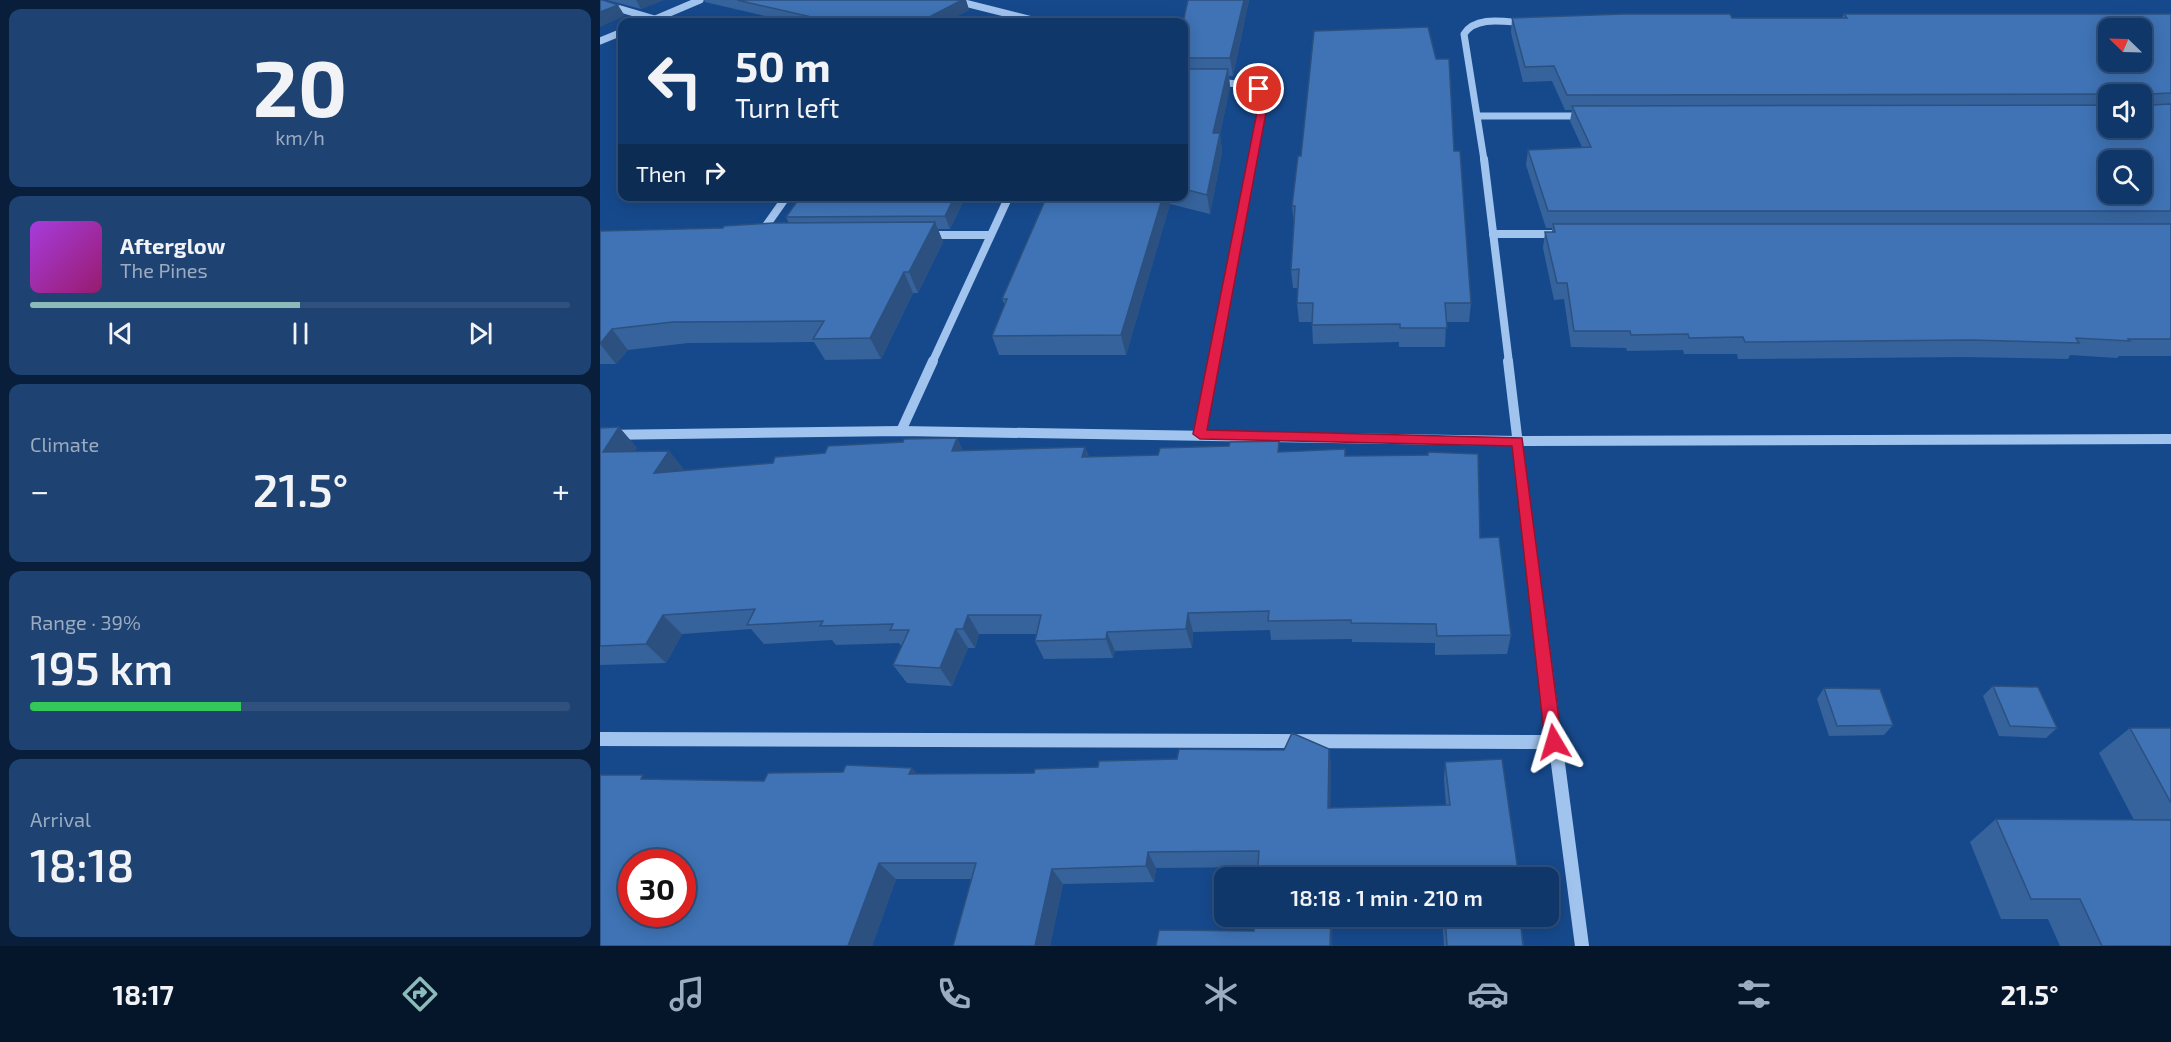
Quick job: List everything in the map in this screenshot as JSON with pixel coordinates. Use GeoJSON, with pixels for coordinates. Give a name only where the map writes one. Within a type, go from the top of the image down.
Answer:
{"type":"FeatureCollection","features":[{"type":"Feature","properties":{"kind":"street"},"geometry":{"type":"LineString","coordinates":[[659,18],[700,0]]}},
{"type":"Feature","properties":{"kind":"street"},"geometry":{"type":"LineString","coordinates":[[953,0],[1024,18]]}},
{"type":"Feature","properties":{"kind":"street"},"geometry":{"type":"LineString","coordinates":[[600,3],[648,18]]}},
{"type":"Feature","properties":{"kind":"street"},"geometry":{"type":"LineString","coordinates":[[1534,23],[1474,23],[1467,27],[1464,34],[1479,116],[1554,742],[1582,946]]}},
{"type":"Feature","properties":{"kind":"street"},"geometry":{"type":"LineString","coordinates":[[600,41],[618,34]]}},
{"type":"Feature","properties":{"kind":"street"},"geometry":{"type":"LineString","coordinates":[[1200,434],[1263,102],[1259,89],[1253,86],[1211,81]]}},
{"type":"Feature","properties":{"kind":"street"},"geometry":{"type":"LineString","coordinates":[[1479,116],[1598,116]]}},
{"type":"Feature","properties":{"kind":"street"},"geometry":{"type":"LineString","coordinates":[[759,236],[784,201]]}},
{"type":"Feature","properties":{"kind":"street"},"geometry":{"type":"LineString","coordinates":[[901,431],[1007,201]]}},
{"type":"Feature","properties":{"kind":"street"},"geometry":{"type":"LineString","coordinates":[[1493,234],[1564,234]]}},
{"type":"Feature","properties":{"kind":"street"},"geometry":{"type":"LineString","coordinates":[[920,235],[990,235]]}},
{"type":"Feature","properties":{"kind":"street"},"geometry":{"type":"LineString","coordinates":[[748,236],[770,236]]}},
{"type":"Feature","properties":{"kind":"street"},"geometry":{"type":"LineString","coordinates":[[600,435],[901,431],[1200,434],[1518,441],[2171,439]]}},
{"type":"Feature","properties":{"kind":"street"},"geometry":{"type":"LineString","coordinates":[[600,739],[1554,742]]}},
{"type":"Feature","properties":{"kind":"building"},"geometry":{"type":"Polygon","coordinates":[[[600,0],[603,0],[618,5],[600,12],[600,0]]]}},
{"type":"Feature","properties":{"kind":"building"},"geometry":{"type":"Polygon","coordinates":[[[737,0],[962,0],[929,17],[960,18],[802,18],[807,16],[737,0]]]}},
{"type":"Feature","properties":{"kind":"building"},"geometry":{"type":"Polygon","coordinates":[[[1188,0],[1244,0],[1230,58],[1188,58],[1188,18],[1184,18],[1188,0]]]}},
{"type":"Feature","properties":{"kind":"building"},"geometry":{"type":"Polygon","coordinates":[[[1623,14],[1730,14],[1732,18],[1847,18],[1844,14],[2171,14],[2171,93],[2152,94],[2152,84],[2098,84],[2098,94],[1567,95],[1554,66],[1525,67],[1512,18],[1623,14]]]}},
{"type":"Feature","properties":{"kind":"building"},"geometry":{"type":"Polygon","coordinates":[[[1428,27],[1436,59],[1449,59],[1454,151],[1460,151],[1471,303],[1445,303],[1447,328],[1400,328],[1400,324],[1312,325],[1313,303],[1297,303],[1299,269],[1291,270],[1295,206],[1292,206],[1298,156],[1301,156],[1314,31],[1428,27]]]}},
{"type":"Feature","properties":{"kind":"building"},"geometry":{"type":"Polygon","coordinates":[[[1188,69],[1228,69],[1213,133],[1220,133],[1207,195],[1188,190],[1188,69]]]}},
{"type":"Feature","properties":{"kind":"building"},"geometry":{"type":"Polygon","coordinates":[[[2171,104],[2171,211],[1548,211],[1528,150],[1591,147],[1572,106],[2098,105],[2098,138],[2152,138],[2152,105],[2171,104]]]}},
{"type":"Feature","properties":{"kind":"building"},"geometry":{"type":"Polygon","coordinates":[[[797,201],[952,201],[945,216],[786,217],[797,201]]]}},
{"type":"Feature","properties":{"kind":"building"},"geometry":{"type":"Polygon","coordinates":[[[1045,201],[1161,201],[1121,335],[992,336],[1007,299],[1002,299],[1045,201]]]}},
{"type":"Feature","properties":{"kind":"building"},"geometry":{"type":"Polygon","coordinates":[[[935,222],[909,272],[904,272],[870,338],[813,339],[824,321],[673,322],[612,329],[600,344],[600,231],[723,228],[724,226],[773,223],[935,222]]]}},
{"type":"Feature","properties":{"kind":"building"},"geometry":{"type":"Polygon","coordinates":[[[1553,224],[2171,224],[2171,339],[2128,339],[2130,341],[2076,338],[2079,343],[1972,340],[1745,342],[1743,337],[1689,338],[1688,334],[1631,335],[1630,331],[1574,331],[1567,283],[1557,283],[1545,232],[1555,232],[1553,224]]]}},
{"type":"Feature","properties":{"kind":"building"},"geometry":{"type":"Polygon","coordinates":[[[619,427],[603,452],[669,451],[654,473],[773,463],[775,457],[825,453],[828,446],[903,442],[904,439],[957,438],[952,451],[1085,447],[1082,457],[1158,455],[1160,448],[1229,446],[1230,442],[1279,441],[1278,452],[1345,449],[1345,456],[1428,455],[1428,452],[1478,454],[1480,538],[1499,537],[1511,635],[1437,636],[1436,624],[1351,623],[1351,620],[1268,621],[1269,611],[1188,613],[1186,629],[1107,632],[1106,639],[1035,641],[1041,615],[968,615],[963,629],[956,629],[940,668],[893,665],[909,630],[890,630],[893,624],[820,626],[823,621],[747,625],[755,609],[663,615],[646,644],[600,646],[600,428],[619,427]]]}},
{"type":"Feature","properties":{"kind":"building"},"geometry":{"type":"Polygon","coordinates":[[[1993,686],[2038,687],[2057,728],[2010,726],[1993,686]]]}},
{"type":"Feature","properties":{"kind":"building"},"geometry":{"type":"Polygon","coordinates":[[[1824,688],[1880,689],[1893,725],[1837,726],[1824,688]]]}},
{"type":"Feature","properties":{"kind":"building"},"geometry":{"type":"Polygon","coordinates":[[[2130,728],[2171,728],[2171,803],[2130,728]]]}},
{"type":"Feature","properties":{"kind":"building"},"geometry":{"type":"Polygon","coordinates":[[[1292,733],[1329,749],[1328,808],[1450,805],[1445,762],[1502,759],[1517,867],[1258,867],[1259,851],[1148,852],[1146,866],[1052,869],[1035,946],[953,946],[976,863],[879,863],[848,946],[600,946],[600,775],[643,775],[641,779],[764,781],[768,773],[843,772],[846,765],[912,768],[909,774],[1034,773],[1035,769],[1098,767],[1099,761],[1177,759],[1179,749],[1284,750],[1292,733]]]}},
{"type":"Feature","properties":{"kind":"building"},"geometry":{"type":"Polygon","coordinates":[[[1996,819],[2171,820],[2171,946],[2102,946],[2080,899],[2031,899],[1996,819]]]}},
{"type":"Feature","properties":{"kind":"building"},"geometry":{"type":"Polygon","coordinates":[[[1254,927],[1331,927],[1330,946],[1156,946],[1159,930],[1254,931],[1254,927]]]}},
{"type":"Feature","properties":{"kind":"building"},"geometry":{"type":"Polygon","coordinates":[[[1446,927],[1521,927],[1523,946],[1447,946],[1446,927]]]}},
{"type":"Feature","properties":{"kind":"route"},"geometry":{"type":"LineString","coordinates":[[1259,89],[1263,102],[1200,434],[1518,441],[1554,742]]}}]}
